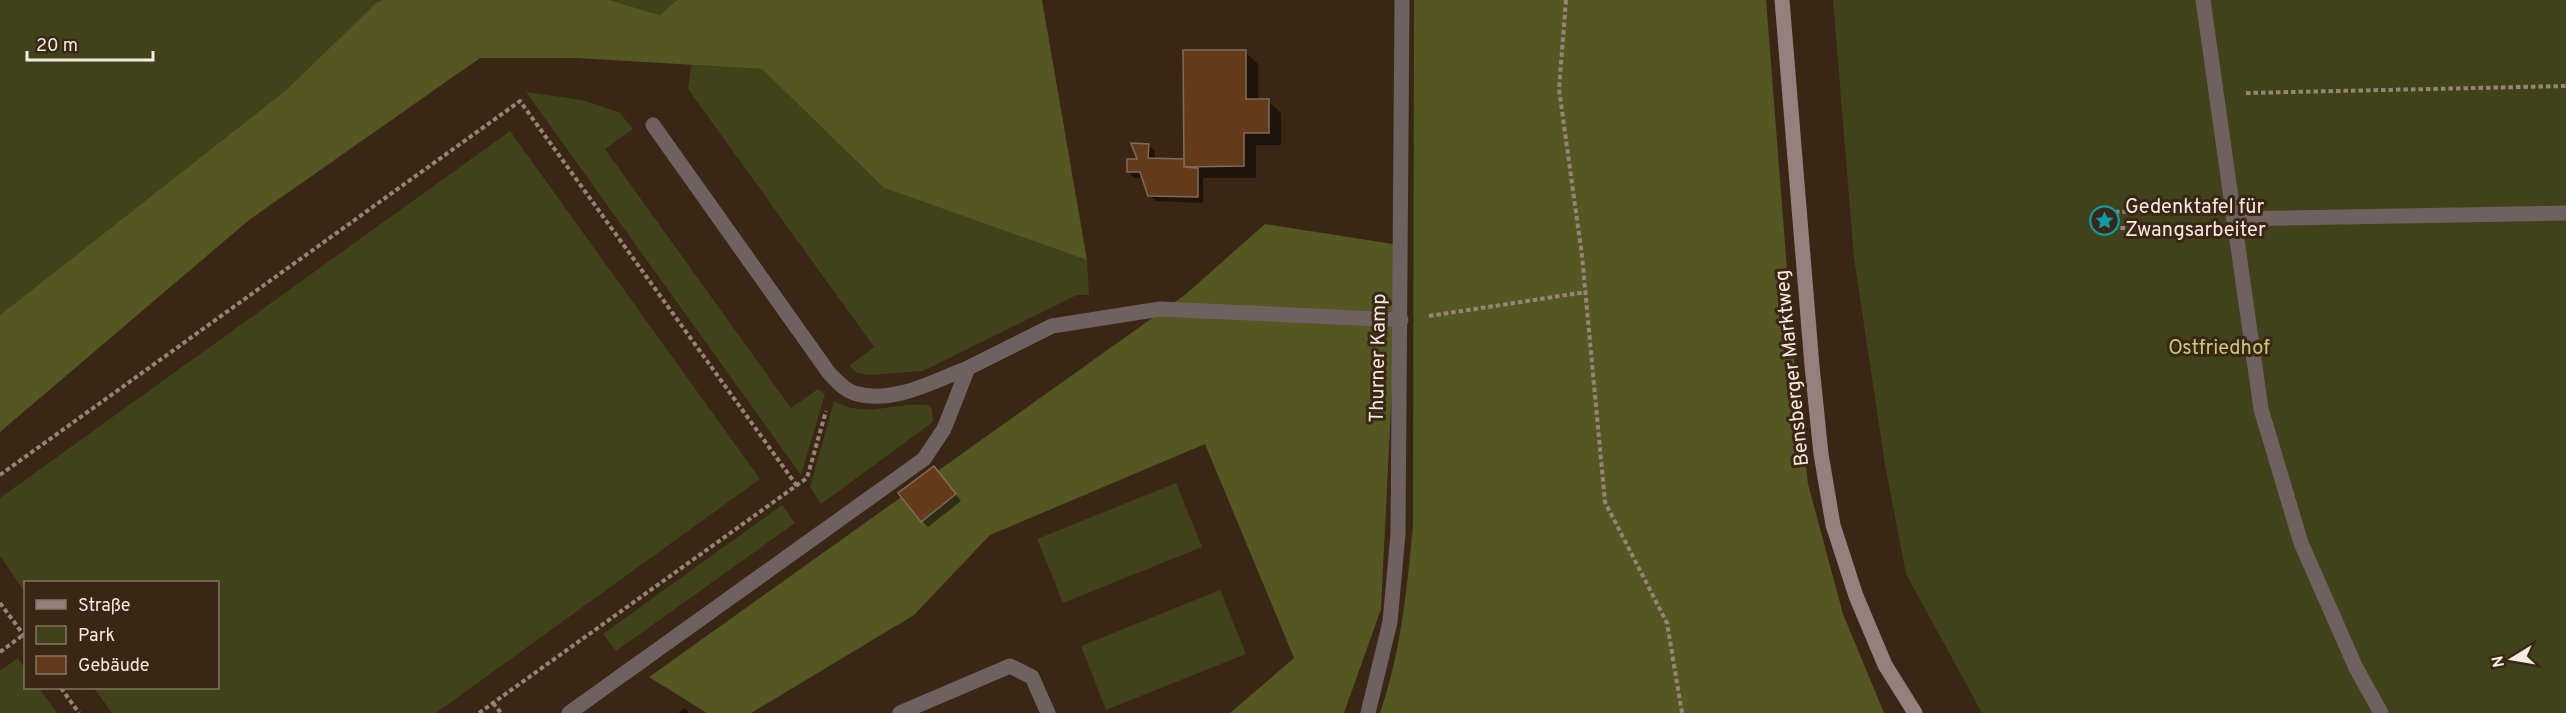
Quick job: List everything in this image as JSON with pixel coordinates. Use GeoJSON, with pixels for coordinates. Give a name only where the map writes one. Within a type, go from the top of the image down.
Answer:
{"type":"FeatureCollection","features":[{"type":"Feature","properties":{"kind":"street","name":"Thurner Kamp"},"geometry":{"type":"LineString","coordinates":[[1368,713],[1390,622],[1397,545],[1401,320],[1402,0]]}},
{"type":"Feature","properties":{"kind":"street","name":"Bensberger Marktweg"},"geometry":{"type":"LineString","coordinates":[[1782,0],[1812,366],[1821,454],[1833,525],[1856,596],[1885,665],[1915,713]]}},
{"type":"Feature","properties":{"kind":"street"},"geometry":{"type":"LineString","coordinates":[[2203,0],[2261,410],[2301,543],[2356,668],[2381,713]]}},
{"type":"Feature","properties":{"kind":"street"},"geometry":{"type":"LineString","coordinates":[[653,125],[829,373],[843,387],[855,393],[880,396],[902,393],[968,368],[1052,326],[1160,309],[1401,320]]}},
{"type":"Feature","properties":{"kind":"street"},"geometry":{"type":"LineString","coordinates":[[2233,219],[2566,213]]}},
{"type":"Feature","properties":{"kind":"street"},"geometry":{"type":"LineString","coordinates":[[569,713],[924,459],[944,429],[968,368]]}},
{"type":"Feature","properties":{"kind":"street"},"geometry":{"type":"LineString","coordinates":[[900,713],[1010,666],[1032,677],[1048,713]]}},
{"type":"Feature","properties":{"kind":"path"},"geometry":{"type":"LineString","coordinates":[[1566,0],[1559,89],[1586,292],[1605,502],[1667,623],[1682,713]]}},
{"type":"Feature","properties":{"kind":"path"},"geometry":{"type":"LineString","coordinates":[[2215,93],[2566,86]]}},
{"type":"Feature","properties":{"kind":"path"},"geometry":{"type":"LineString","coordinates":[[0,475],[520,102],[797,486]]}},
{"type":"Feature","properties":{"kind":"path"},"geometry":{"type":"LineString","coordinates":[[2105,212],[2233,219],[2106,228],[2105,212]]}},
{"type":"Feature","properties":{"kind":"path"},"geometry":{"type":"LineString","coordinates":[[1401,320],[1586,292]]}},
{"type":"Feature","properties":{"kind":"path"},"geometry":{"type":"LineString","coordinates":[[479,713],[807,478],[829,399],[843,387]]}},
{"type":"Feature","properties":{"kind":"path"},"geometry":{"type":"LineString","coordinates":[[0,603],[24,637],[0,652]]}},
{"type":"Feature","properties":{"kind":"path"},"geometry":{"type":"LineString","coordinates":[[62,689],[79,713]]}},
{"type":"Feature","properties":{"kind":"path"},"geometry":{"type":"LineString","coordinates":[[493,703],[501,713]]}},
{"type":"Feature","properties":{"kind":"green space"},"geometry":{"type":"Polygon","coordinates":[[[0,0],[383,0],[376,3],[285,91],[0,315],[0,0]]]}},
{"type":"Feature","properties":{"kind":"green space"},"geometry":{"type":"Polygon","coordinates":[[[609,0],[677,0],[660,15],[609,0]]]}},
{"type":"Feature","properties":{"kind":"green space","name":"Ostfriedhof"},"geometry":{"type":"Polygon","coordinates":[[[1833,0],[2566,0],[2566,713],[1982,713],[1906,574],[1885,465],[1854,258],[1833,0]]]}},
{"type":"Feature","properties":{"kind":"green space"},"geometry":{"type":"Polygon","coordinates":[[[691,65],[762,69],[884,188],[1087,260],[1089,295],[1077,295],[923,371],[869,375],[857,373],[849,366],[874,347],[688,89],[691,65]]]}},
{"type":"Feature","properties":{"kind":"green space"},"geometry":{"type":"Polygon","coordinates":[[[526,92],[582,100],[619,112],[633,129],[605,149],[791,408],[818,389],[825,394],[801,475],[526,92]]]}},
{"type":"Feature","properties":{"kind":"green space"},"geometry":{"type":"Polygon","coordinates":[[[510,131],[760,479],[436,713],[112,713],[95,689],[219,689],[219,581],[24,581],[24,591],[0,556],[0,498],[510,131]]]}},
{"type":"Feature","properties":{"kind":"green space"},"geometry":{"type":"Polygon","coordinates":[[[834,401],[846,406],[869,410],[915,404],[928,405],[932,409],[933,422],[821,504],[810,487],[834,401]]]}},
{"type":"Feature","properties":{"kind":"green space"},"geometry":{"type":"Polygon","coordinates":[[[1176,483],[1202,547],[1063,603],[1037,539],[1176,483]]]}},
{"type":"Feature","properties":{"kind":"green space"},"geometry":{"type":"Polygon","coordinates":[[[782,505],[795,523],[616,651],[603,634],[782,505]]]}},
{"type":"Feature","properties":{"kind":"green space"},"geometry":{"type":"Polygon","coordinates":[[[1220,590],[1246,654],[1106,710],[1081,646],[1220,590]]]}},
{"type":"Feature","properties":{"kind":"green space"},"geometry":{"type":"Polygon","coordinates":[[[18,658],[24,667],[24,689],[40,689],[57,713],[0,713],[0,671],[18,658]]]}},
{"type":"Feature","properties":{"kind":"shaded area"},"geometry":{"type":"Polygon","coordinates":[[[383,0],[609,0],[660,15],[677,0],[1042,0],[1087,260],[884,188],[762,69],[577,58],[480,58],[249,220],[0,432],[0,315],[285,91],[376,3],[383,0]]]}},
{"type":"Feature","properties":{"kind":"shaded area"},"geometry":{"type":"Polygon","coordinates":[[[1414,0],[1766,0],[1795,372],[1808,484],[1843,614],[1884,713],[1380,713],[1398,644],[1413,525],[1414,0]]]}},
{"type":"Feature","properties":{"kind":"shaded area"},"geometry":{"type":"Polygon","coordinates":[[[1265,224],[1399,245],[1381,609],[1344,713],[1230,713],[1294,658],[1205,444],[990,535],[914,615],[751,713],[707,713],[649,677],[1186,294],[1265,224]]]}},
{"type":"Feature","properties":{"kind":"building"},"geometry":{"type":"Polygon","coordinates":[[[1183,50],[1246,50],[1246,99],[1269,99],[1269,133],[1244,133],[1244,166],[1184,167],[1183,50]]]}},
{"type":"Feature","properties":{"kind":"building"},"geometry":{"type":"Polygon","coordinates":[[[1131,143],[1149,144],[1148,158],[1184,159],[1184,167],[1198,168],[1198,197],[1148,196],[1140,172],[1127,172],[1127,159],[1137,159],[1131,143]]]}},
{"type":"Feature","properties":{"kind":"building"},"geometry":{"type":"Polygon","coordinates":[[[934,466],[956,494],[921,522],[898,493],[934,466]]]}},
{"type":"Feature","properties":{"kind":"place","name":"Gedenktafel für Zwangsarbeiter"},"geometry":{"type":"Point","coordinates":[2104,220]}}]}
